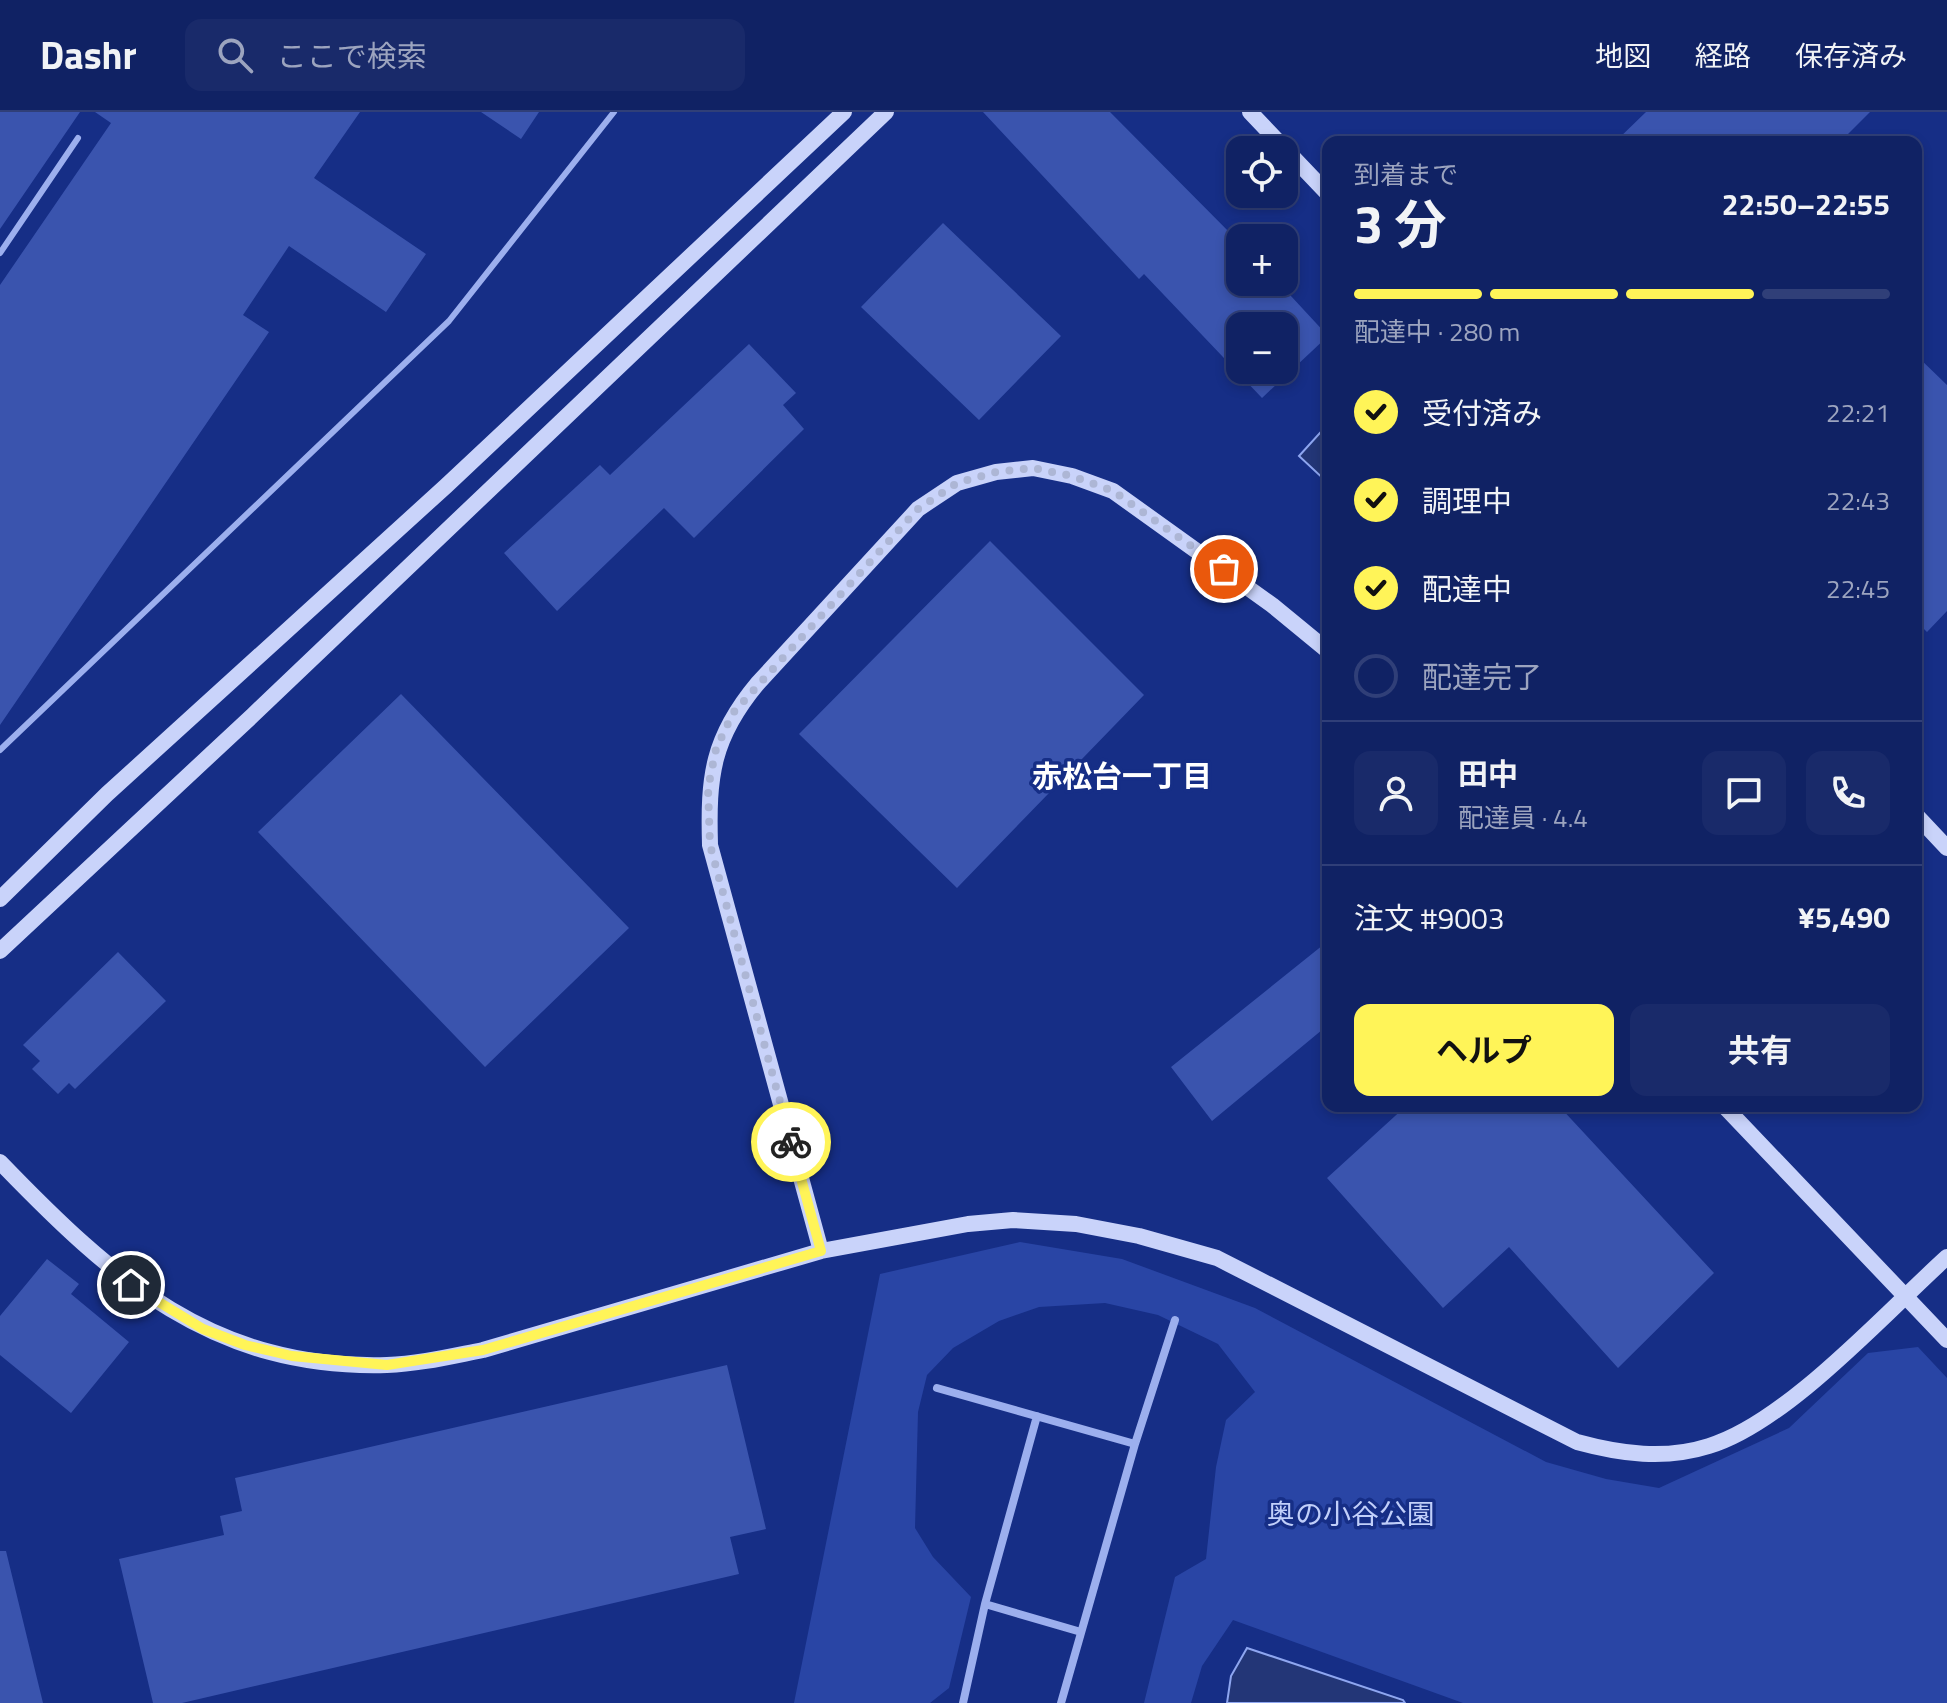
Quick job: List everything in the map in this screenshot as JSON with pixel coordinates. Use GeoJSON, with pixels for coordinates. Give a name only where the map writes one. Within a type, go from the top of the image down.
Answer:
{"type":"FeatureCollection","features":[{"type":"Feature","properties":{"kind":"street"},"geometry":{"type":"LineString","coordinates":[[0,899],[107,794],[446,486],[844,112]]}},
{"type":"Feature","properties":{"kind":"street"},"geometry":{"type":"LineString","coordinates":[[0,951],[253,715],[886,112]]}},
{"type":"Feature","properties":{"kind":"street"},"geometry":{"type":"LineString","coordinates":[[1250,112],[1322,188]]}},
{"type":"Feature","properties":{"kind":"street"},"geometry":{"type":"LineString","coordinates":[[821,1251],[710,845],[708,788],[716,749],[733,713],[918,509],[957,483],[996,472],[1033,468],[1072,476],[1113,491],[1260,596],[1322,646]]}},
{"type":"Feature","properties":{"kind":"street"},"geometry":{"type":"LineString","coordinates":[[1922,821],[1947,848]]}},
{"type":"Feature","properties":{"kind":"street"},"geometry":{"type":"LineString","coordinates":[[1730,1112],[1947,1340]]}},
{"type":"Feature","properties":{"kind":"street"},"geometry":{"type":"LineString","coordinates":[[0,1162],[66,1231],[151,1299],[203,1329],[245,1345],[339,1362],[387,1365],[483,1350],[821,1251],[919,1231],[1013,1220],[1076,1224],[1139,1236],[1217,1258],[1577,1442],[1617,1453],[1669,1454],[1711,1446],[1758,1422],[1792,1399],[1947,1257]]}},
{"type":"Feature","properties":{"kind":"street"},"geometry":{"type":"LineString","coordinates":[[1061,1703],[1135,1444],[1175,1320]]}},
{"type":"Feature","properties":{"kind":"street"},"geometry":{"type":"LineString","coordinates":[[937,1388],[1135,1444]]}},
{"type":"Feature","properties":{"kind":"street"},"geometry":{"type":"LineString","coordinates":[[963,1703],[985,1604],[1037,1416]]}},
{"type":"Feature","properties":{"kind":"street"},"geometry":{"type":"LineString","coordinates":[[985,1604],[1081,1632]]}},
{"type":"Feature","properties":{"kind":"lane"},"geometry":{"type":"LineString","coordinates":[[0,750],[449,321],[614,112]]}},
{"type":"Feature","properties":{"kind":"lane"},"geometry":{"type":"LineString","coordinates":[[0,253],[78,138]]}},
{"type":"Feature","properties":{"kind":"green space","name":"奥の小谷公園"},"geometry":{"type":"Polygon","coordinates":[[[1020,1242],[1122,1259],[1255,1308],[1546,1462],[1606,1479],[1659,1488],[1789,1428],[1868,1353],[1918,1347],[1947,1378],[1947,1703],[1463,1703],[1233,1620],[1202,1666],[1191,1703],[1144,1703],[1175,1577],[1206,1559],[1216,1467],[1226,1420],[1255,1392],[1218,1344],[1158,1315],[1105,1303],[1039,1307],[999,1321],[953,1348],[927,1375],[918,1412],[915,1528],[933,1557],[971,1597],[949,1688],[930,1703],[794,1703],[880,1274],[1020,1242]]]}},
{"type":"Feature","properties":{"kind":"shaded area"},"geometry":{"type":"Polygon","coordinates":[[[1322,431],[1322,477],[1299,456],[1322,431]]]}},
{"type":"Feature","properties":{"kind":"shaded area"},"geometry":{"type":"Polygon","coordinates":[[[1247,1648],[1405,1703],[1227,1703],[1231,1676],[1247,1648]]]}},
{"type":"Feature","properties":{"kind":"building"},"geometry":{"type":"Polygon","coordinates":[[[0,112],[80,112],[0,229],[0,112]]]}},
{"type":"Feature","properties":{"kind":"building"},"geometry":{"type":"Polygon","coordinates":[[[95,112],[360,112],[314,178],[426,254],[386,312],[289,246],[243,315],[269,332],[0,725],[0,285],[111,123],[95,112]]]}},
{"type":"Feature","properties":{"kind":"building"},"geometry":{"type":"Polygon","coordinates":[[[481,112],[539,112],[521,139],[481,112]]]}},
{"type":"Feature","properties":{"kind":"building"},"geometry":{"type":"Polygon","coordinates":[[[983,112],[1110,112],[1226,229],[1226,296],[1291,296],[1322,330],[1322,342],[1298,364],[1298,312],[1226,312],[1226,360],[1144,274],[1139,279],[983,112]]]}},
{"type":"Feature","properties":{"kind":"building"},"geometry":{"type":"Polygon","coordinates":[[[1646,112],[1870,112],[1846,136],[1621,136],[1646,112]]]}},
{"type":"Feature","properties":{"kind":"building"},"geometry":{"type":"Polygon","coordinates":[[[943,223],[1061,336],[979,420],[861,307],[943,223]]]}},
{"type":"Feature","properties":{"kind":"building"},"geometry":{"type":"Polygon","coordinates":[[[749,344],[796,393],[783,405],[804,429],[694,538],[664,508],[557,611],[504,553],[600,465],[610,475],[749,344]]]}},
{"type":"Feature","properties":{"kind":"building"},"geometry":{"type":"Polygon","coordinates":[[[1922,361],[1947,385],[1947,611],[1927,632],[1922,627],[1922,361]]]}},
{"type":"Feature","properties":{"kind":"building"},"geometry":{"type":"Polygon","coordinates":[[[1249,384],[1277,384],[1262,398],[1249,384]]]}},
{"type":"Feature","properties":{"kind":"building"},"geometry":{"type":"Polygon","coordinates":[[[990,541],[1144,695],[957,888],[799,734],[990,541]]]}},
{"type":"Feature","properties":{"kind":"building"},"geometry":{"type":"Polygon","coordinates":[[[401,694],[629,928],[485,1067],[258,832],[401,694]]]}},
{"type":"Feature","properties":{"kind":"building"},"geometry":{"type":"Polygon","coordinates":[[[1322,946],[1322,1030],[1212,1121],[1171,1067],[1322,946]]]}},
{"type":"Feature","properties":{"kind":"building"},"geometry":{"type":"Polygon","coordinates":[[[118,952],[166,1001],[75,1089],[69,1083],[58,1094],[32,1069],[40,1061],[23,1045],[118,952]]]}},
{"type":"Feature","properties":{"kind":"building"},"geometry":{"type":"Polygon","coordinates":[[[1399,1112],[1565,1112],[1714,1273],[1618,1368],[1509,1247],[1443,1308],[1327,1178],[1399,1112]]]}},
{"type":"Feature","properties":{"kind":"building"},"geometry":{"type":"Polygon","coordinates":[[[47,1259],[79,1284],[71,1294],[129,1342],[71,1413],[0,1355],[0,1316],[47,1259]]]}},
{"type":"Feature","properties":{"kind":"building"},"geometry":{"type":"Polygon","coordinates":[[[727,1365],[766,1529],[730,1537],[739,1574],[182,1703],[153,1703],[119,1559],[224,1535],[220,1516],[242,1511],[235,1478],[727,1365]]]}},
{"type":"Feature","properties":{"kind":"building"},"geometry":{"type":"Polygon","coordinates":[[[0,1551],[6,1551],[43,1703],[0,1703],[0,1551]]]}},
{"type":"Feature","properties":{"kind":"way so far"},"geometry":{"type":"LineString","coordinates":[[791,1142],[710,845],[708,788],[716,749],[733,713],[918,509],[957,483],[996,472],[1033,468],[1072,476],[1113,491],[1224,569]]}},
{"type":"Feature","properties":{"kind":"district","name":"赤松台一丁目"},"geometry":{"type":"Point","coordinates":[1122,777]}},
{"type":"Feature","properties":{"kind":"route"},"geometry":{"type":"LineString","coordinates":[[131,1285],[203,1329],[245,1345],[292,1356],[387,1365],[483,1350],[821,1251],[791,1142]]}}]}
